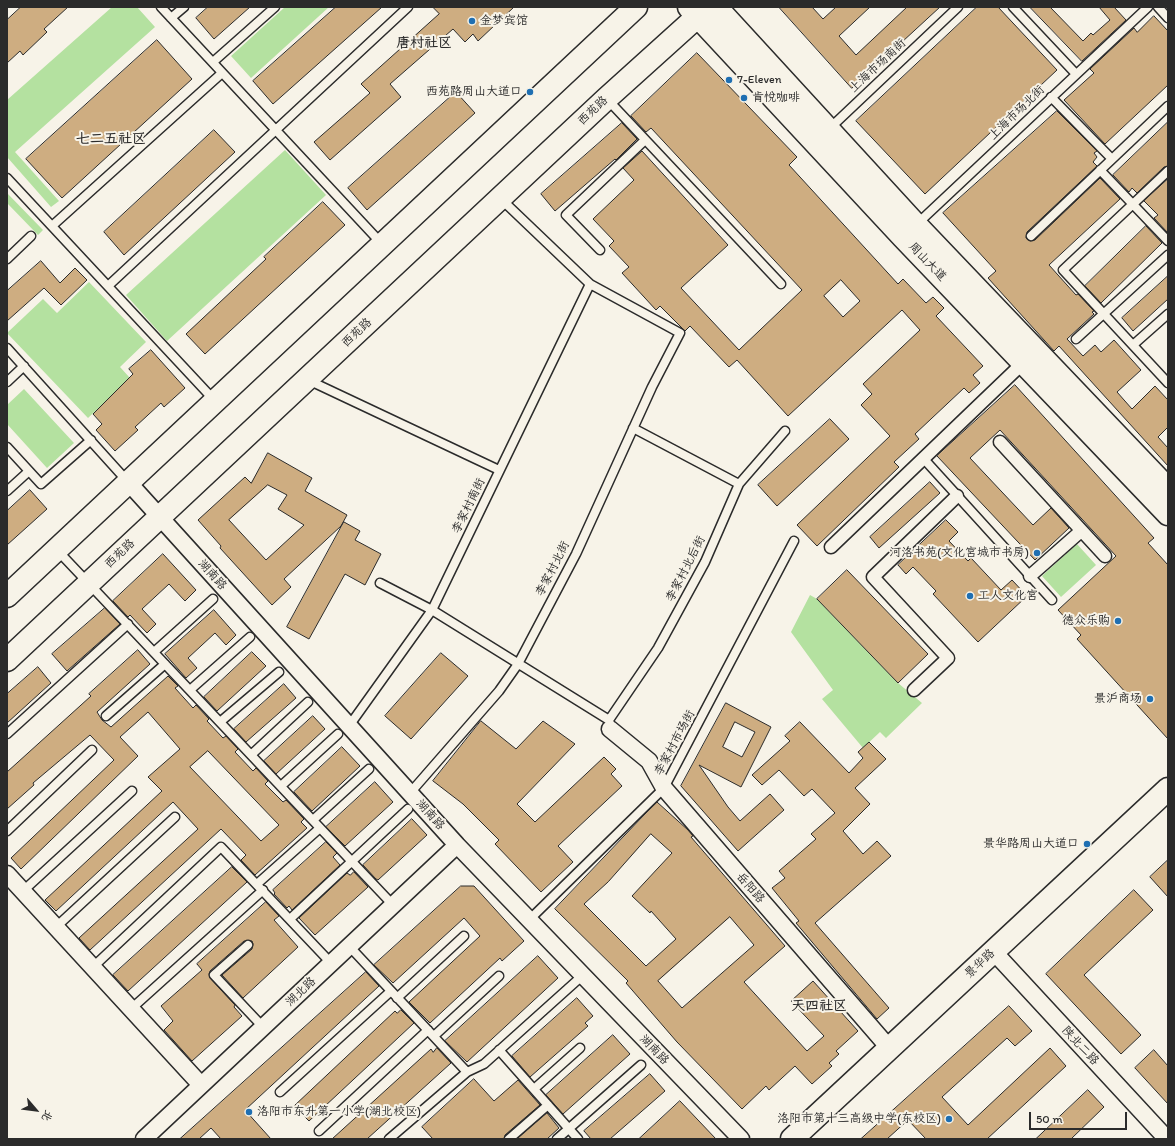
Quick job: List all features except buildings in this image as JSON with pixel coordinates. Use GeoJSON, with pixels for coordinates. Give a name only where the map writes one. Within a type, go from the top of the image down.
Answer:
{"type":"FeatureCollection","features":[{"type":"Feature","properties":{"kind":"main road"},"geometry":{"type":"LineString","coordinates":[[7,596],[216,402],[636,7]]}},
{"type":"Feature","properties":{"kind":"main road","name":"周山大道"},"geometry":{"type":"LineString","coordinates":[[703,9],[910,231],[1168,489]]}},
{"type":"Feature","properties":{"kind":"main road","name":"西苑路"},"geometry":{"type":"LineString","coordinates":[[7,660],[703,9]]}},
{"type":"Feature","properties":{"kind":"main road","name":"周山大道"},"geometry":{"type":"LineString","coordinates":[[910,231],[1024,362],[1168,514]]}},
{"type":"Feature","properties":{"kind":"main road","name":"景华路"},"geometry":{"type":"LineString","coordinates":[[810,1139],[1168,789]]}},
{"type":"Feature","properties":{"kind":"main road","name":"景华路"},"geometry":{"type":"LineString","coordinates":[[792,1139],[890,1049],[1168,808]]}},
{"type":"Feature","properties":{"kind":"street"},"geometry":{"type":"LineString","coordinates":[[831,547],[1024,362]]}},
{"type":"Feature","properties":{"kind":"street"},"geometry":{"type":"LineString","coordinates":[[1000,442],[1105,556]]}},
{"type":"Feature","properties":{"kind":"street","name":"湖南路"},"geometry":{"type":"LineString","coordinates":[[129,483],[344,730],[409,801],[457,845],[741,1139]]}},
{"type":"Feature","properties":{"kind":"street"},"geometry":{"type":"LineString","coordinates":[[914,690],[948,658],[873,577],[957,496]]}},
{"type":"Feature","properties":{"kind":"street"},"geometry":{"type":"LineString","coordinates":[[1030,576],[1081,531]]}},
{"type":"Feature","properties":{"kind":"street","name":"岳阳路"},"geometry":{"type":"LineString","coordinates":[[610,724],[649,761],[664,788],[890,1049]]}},
{"type":"Feature","properties":{"kind":"street","name":"湖北路"},"geometry":{"type":"LineString","coordinates":[[144,1139],[457,845]]}},
{"type":"Feature","properties":{"kind":"street"},"geometry":{"type":"LineString","coordinates":[[7,874],[201,1085]]}},
{"type":"Feature","properties":{"kind":"street","name":"陕北二路"},"geometry":{"type":"LineString","coordinates":[[998,956],[1167,1139]]}},
{"type":"Feature","properties":{"kind":"lane"},"geometry":{"type":"LineString","coordinates":[[161,7],[382,245]]}},
{"type":"Feature","properties":{"kind":"lane"},"geometry":{"type":"LineString","coordinates":[[171,18],[184,7]]}},
{"type":"Feature","properties":{"kind":"lane"},"geometry":{"type":"LineString","coordinates":[[213,62],[275,7]]}},
{"type":"Feature","properties":{"kind":"lane"},"geometry":{"type":"LineString","coordinates":[[108,286],[408,7]]}},
{"type":"Feature","properties":{"kind":"lane","name":"上海市场南街"},"geometry":{"type":"LineString","coordinates":[[821,136],[958,7]]}},
{"type":"Feature","properties":{"kind":"lane"},"geometry":{"type":"LineString","coordinates":[[1013,7],[1076,74]]}},
{"type":"Feature","properties":{"kind":"lane","name":"上海市场北街"},"geometry":{"type":"LineString","coordinates":[[910,231],[1148,7]]}},
{"type":"Feature","properties":{"kind":"lane"},"geometry":{"type":"LineString","coordinates":[[1158,7],[1168,18]]}},
{"type":"Feature","properties":{"kind":"lane"},"geometry":{"type":"LineString","coordinates":[[52,226],[222,73]]}},
{"type":"Feature","properties":{"kind":"lane"},"geometry":{"type":"LineString","coordinates":[[1051,97],[1112,159]]}},
{"type":"Feature","properties":{"kind":"lane"},"geometry":{"type":"LineString","coordinates":[[606,99],[781,284]]}},
{"type":"Feature","properties":{"kind":"lane"},"geometry":{"type":"LineString","coordinates":[[1031,236],[1168,106]]}},
{"type":"Feature","properties":{"kind":"lane"},"geometry":{"type":"LineString","coordinates":[[600,250],[566,215],[645,140]]}},
{"type":"Feature","properties":{"kind":"lane"},"geometry":{"type":"LineString","coordinates":[[1100,170],[1168,241]]}},
{"type":"Feature","properties":{"kind":"lane"},"geometry":{"type":"LineString","coordinates":[[1168,171],[1063,270],[1168,383]]}},
{"type":"Feature","properties":{"kind":"lane"},"geometry":{"type":"LineString","coordinates":[[7,178],[216,402]]}},
{"type":"Feature","properties":{"kind":"lane"},"geometry":{"type":"LineString","coordinates":[[501,199],[590,284]]}},
{"type":"Feature","properties":{"kind":"lane"},"geometry":{"type":"LineString","coordinates":[[7,259],[31,236]]}},
{"type":"Feature","properties":{"kind":"lane"},"geometry":{"type":"LineString","coordinates":[[1076,339],[1168,255]]}},
{"type":"Feature","properties":{"kind":"lane","name":"李家村北街"},"geometry":{"type":"LineString","coordinates":[[290,919],[352,862],[409,801],[499,690],[518,664],[576,554],[633,428],[680,333],[590,284]]}},
{"type":"Feature","properties":{"kind":"lane","name":"李家村南街"},"geometry":{"type":"LineString","coordinates":[[281,786],[344,730],[432,610],[590,284]]}},
{"type":"Feature","properties":{"kind":"lane"},"geometry":{"type":"LineString","coordinates":[[1133,345],[1168,314]]}},
{"type":"Feature","properties":{"kind":"lane"},"geometry":{"type":"LineString","coordinates":[[7,348],[129,483]]}},
{"type":"Feature","properties":{"kind":"lane"},"geometry":{"type":"LineString","coordinates":[[7,382],[24,366]]}},
{"type":"Feature","properties":{"kind":"lane"},"geometry":{"type":"LineString","coordinates":[[307,380],[499,470]]}},
{"type":"Feature","properties":{"kind":"lane"},"geometry":{"type":"LineString","coordinates":[[633,428],[739,484]]}},
{"type":"Feature","properties":{"kind":"lane","name":"李家村北后街"},"geometry":{"type":"LineString","coordinates":[[610,724],[658,648],[705,562],[739,484],[785,430]]}},
{"type":"Feature","properties":{"kind":"lane"},"geometry":{"type":"LineString","coordinates":[[7,447],[41,484],[91,440]]}},
{"type":"Feature","properties":{"kind":"lane"},"geometry":{"type":"LineString","coordinates":[[923,458],[1052,600]]}},
{"type":"Feature","properties":{"kind":"lane"},"geometry":{"type":"LineString","coordinates":[[7,491],[29,471]]}},
{"type":"Feature","properties":{"kind":"lane","name":"李家村市场街"},"geometry":{"type":"LineString","coordinates":[[529,920],[664,788],[794,541]]}},
{"type":"Feature","properties":{"kind":"lane"},"geometry":{"type":"LineString","coordinates":[[57,550],[393,905]]}},
{"type":"Feature","properties":{"kind":"lane"},"geometry":{"type":"LineString","coordinates":[[380,583],[432,610],[610,724]]}},
{"type":"Feature","properties":{"kind":"lane"},"geometry":{"type":"LineString","coordinates":[[154,652],[213,599]]}},
{"type":"Feature","properties":{"kind":"lane"},"geometry":{"type":"LineString","coordinates":[[7,734],[128,624]]}},
{"type":"Feature","properties":{"kind":"lane"},"geometry":{"type":"LineString","coordinates":[[190,690],[250,637]]}},
{"type":"Feature","properties":{"kind":"lane"},"geometry":{"type":"LineString","coordinates":[[106,716],[165,664]]}},
{"type":"Feature","properties":{"kind":"lane"},"geometry":{"type":"LineString","coordinates":[[220,722],[279,672]]}},
{"type":"Feature","properties":{"kind":"lane"},"geometry":{"type":"LineString","coordinates":[[251,755],[308,702]]}},
{"type":"Feature","properties":{"kind":"lane"},"geometry":{"type":"LineString","coordinates":[[7,831],[92,750]]}},
{"type":"Feature","properties":{"kind":"lane"},"geometry":{"type":"LineString","coordinates":[[313,820],[369,769]]}},
{"type":"Feature","properties":{"kind":"lane"},"geometry":{"type":"LineString","coordinates":[[22,891],[132,791]]}},
{"type":"Feature","properties":{"kind":"lane"},"geometry":{"type":"LineString","coordinates":[[56,927],[175,817]]}},
{"type":"Feature","properties":{"kind":"lane"},"geometry":{"type":"LineString","coordinates":[[257,884],[320,828]]}},
{"type":"Feature","properties":{"kind":"lane"},"geometry":{"type":"LineString","coordinates":[[93,967],[221,846],[331,963]]}},
{"type":"Feature","properties":{"kind":"lane"},"geometry":{"type":"LineString","coordinates":[[131,1009],[263,890]]}},
{"type":"Feature","properties":{"kind":"lane"},"geometry":{"type":"LineString","coordinates":[[398,998],[464,936]]}},
{"type":"Feature","properties":{"kind":"lane"},"geometry":{"type":"LineString","coordinates":[[248,945],[214,975],[263,1027]]}},
{"type":"Feature","properties":{"kind":"lane"},"geometry":{"type":"LineString","coordinates":[[349,946],[467,1072]]}},
{"type":"Feature","properties":{"kind":"lane"},"geometry":{"type":"LineString","coordinates":[[318,1131],[499,976]]}},
{"type":"Feature","properties":{"kind":"lane"},"geometry":{"type":"LineString","coordinates":[[389,1139],[467,1072],[484,1064],[582,976]]}},
{"type":"Feature","properties":{"kind":"lane"},"geometry":{"type":"LineString","coordinates":[[280,1092],[391,991]]}},
{"type":"Feature","properties":{"kind":"lane"},"geometry":{"type":"LineString","coordinates":[[534,1089],[580,1048]]}},
{"type":"Feature","properties":{"kind":"lane"},"geometry":{"type":"LineString","coordinates":[[499,1050],[578,1139]]}},
{"type":"Feature","properties":{"kind":"lane"},"geometry":{"type":"LineString","coordinates":[[557,1139],[641,1065]]}},
{"type":"Feature","properties":{"kind":"lane"},"geometry":{"type":"LineString","coordinates":[[509,1139],[548,1105]]}},
{"type":"Feature","properties":{"kind":"green space"},"geometry":{"type":"Polygon","coordinates":[[[112,7],[137,7],[155,27],[15,152],[59,201],[51,207],[7,157],[7,100],[112,7]]]}},
{"type":"Feature","properties":{"kind":"green space"},"geometry":{"type":"Polygon","coordinates":[[[285,7],[329,7],[251,78],[231,56],[285,7]]]}},
{"type":"Feature","properties":{"kind":"green space"},"geometry":{"type":"Polygon","coordinates":[[[285,150],[326,195],[167,341],[126,295],[285,150]]]}},
{"type":"Feature","properties":{"kind":"green space"},"geometry":{"type":"Polygon","coordinates":[[[7,193],[43,230],[38,235],[7,203],[7,193]]]}},
{"type":"Feature","properties":{"kind":"green space"},"geometry":{"type":"Polygon","coordinates":[[[89,282],[146,342],[120,367],[130,378],[88,418],[7,333],[43,299],[57,313],[89,282]]]}},
{"type":"Feature","properties":{"kind":"green space"},"geometry":{"type":"Polygon","coordinates":[[[24,389],[74,443],[47,468],[7,424],[7,405],[24,389]]]}},
{"type":"Feature","properties":{"kind":"green space"},"geometry":{"type":"Polygon","coordinates":[[[1077,544],[1096,565],[1061,597],[1042,576],[1077,544]]]}},
{"type":"Feature","properties":{"kind":"green space"},"geometry":{"type":"Polygon","coordinates":[[[810,595],[817,599],[898,683],[922,703],[886,738],[880,732],[863,748],[822,699],[833,690],[791,632],[810,595]]]}},
{"type":"Feature","properties":{"kind":"place","name":"金梦宾馆"},"geometry":{"type":"Point","coordinates":[472,21]}},
{"type":"Feature","properties":{"kind":"place","name":"7-Eleven"},"geometry":{"type":"Point","coordinates":[729,80]}},
{"type":"Feature","properties":{"kind":"place","name":"西苑路周山大道口"},"geometry":{"type":"Point","coordinates":[530,92]}},
{"type":"Feature","properties":{"kind":"place","name":"肯悦咖啡"},"geometry":{"type":"Point","coordinates":[744,98]}},
{"type":"Feature","properties":{"kind":"place","name":"河洛书苑(文化宫城市书房)"},"geometry":{"type":"Point","coordinates":[1037,553]}},
{"type":"Feature","properties":{"kind":"place","name":"工人文化宫"},"geometry":{"type":"Point","coordinates":[970,596]}},
{"type":"Feature","properties":{"kind":"place","name":"德众乐购"},"geometry":{"type":"Point","coordinates":[1118,621]}},
{"type":"Feature","properties":{"kind":"place","name":"景沪商场"},"geometry":{"type":"Point","coordinates":[1150,699]}},
{"type":"Feature","properties":{"kind":"place","name":"景华路周山大道口"},"geometry":{"type":"Point","coordinates":[1087,844]}},
{"type":"Feature","properties":{"kind":"place","name":"洛阳市东升第一小学(湖北校区)"},"geometry":{"type":"Point","coordinates":[249,1112]}},
{"type":"Feature","properties":{"kind":"place","name":"洛阳市第十三高级中学(东校区)"},"geometry":{"type":"Point","coordinates":[949,1119]}},
{"type":"Feature","properties":{"kind":"district","name":"唐村社区"},"geometry":{"type":"Point","coordinates":[424,43]}},
{"type":"Feature","properties":{"kind":"district","name":"七二五社区"},"geometry":{"type":"Point","coordinates":[111,139]}},
{"type":"Feature","properties":{"kind":"district","name":"天四社区"},"geometry":{"type":"Point","coordinates":[819,1006]}}]}
